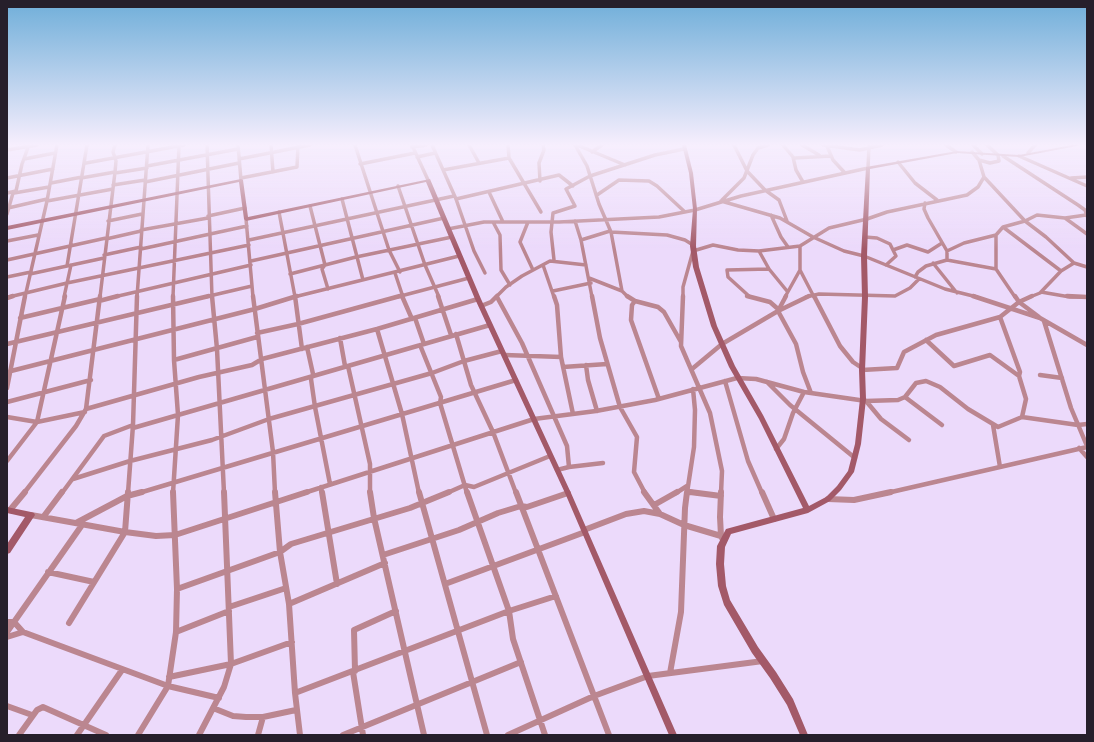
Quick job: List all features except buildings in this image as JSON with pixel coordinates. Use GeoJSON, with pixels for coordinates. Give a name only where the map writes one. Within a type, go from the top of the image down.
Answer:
{"type":"FeatureCollection","features":[{"type":"Feature","properties":{"kind":"street"},"geometry":{"type":"LineString","coordinates":[[7,214],[18,180]]}},
{"type":"Feature","properties":{"kind":"street"},"geometry":{"type":"LineString","coordinates":[[7,388],[20,318],[51,180]]}},
{"type":"Feature","properties":{"kind":"street"},"geometry":{"type":"LineString","coordinates":[[7,193],[75,180]]}},
{"type":"Feature","properties":{"kind":"street"},"geometry":{"type":"LineString","coordinates":[[7,461],[37,422],[46,391],[67,283],[70,245],[77,214],[82,180]]}},
{"type":"Feature","properties":{"kind":"street"},"geometry":{"type":"LineString","coordinates":[[114,180],[108,221],[100,300],[96,322],[91,380],[85,410],[76,426],[8,510],[125,532],[156,536],[175,535],[275,503],[412,456],[453,446],[534,419],[553,415],[573,414],[620,407],[659,399],[737,378],[767,382],[804,392],[864,400],[898,400],[905,397],[916,383],[926,381],[940,387],[968,409],[993,425],[1003,426],[1022,416],[1078,425],[1087,424]]}},
{"type":"Feature","properties":{"kind":"street"},"geometry":{"type":"LineString","coordinates":[[8,208],[154,180]]}},
{"type":"Feature","properties":{"kind":"street"},"geometry":{"type":"LineString","coordinates":[[138,735],[168,686],[176,632],[177,589],[173,481],[177,450],[178,415],[174,360],[173,305],[175,283],[174,241],[177,180]]}},
{"type":"Feature","properties":{"kind":"street"},"geometry":{"type":"LineString","coordinates":[[199,735],[219,698],[231,664],[226,519],[222,467],[222,435],[217,373],[217,349],[213,319],[208,180]]}},
{"type":"Feature","properties":{"kind":"street"},"geometry":{"type":"LineString","coordinates":[[7,228],[176,194],[238,180]]}},
{"type":"Feature","properties":{"kind":"street"},"geometry":{"type":"LineString","coordinates":[[241,180],[249,243],[257,335],[262,359],[273,452],[275,503],[280,552],[289,604],[296,710],[300,735]]}},
{"type":"Feature","properties":{"kind":"street"},"geometry":{"type":"LineString","coordinates":[[367,180],[372,192],[389,250],[400,272]]}},
{"type":"Feature","properties":{"kind":"street"},"geometry":{"type":"LineString","coordinates":[[246,219],[428,180],[481,306],[568,493],[673,735]]}},
{"type":"Feature","properties":{"kind":"street"},"geometry":{"type":"LineString","coordinates":[[447,180],[474,250],[485,273]]}},
{"type":"Feature","properties":{"kind":"street"},"geometry":{"type":"LineString","coordinates":[[523,180],[541,212]]}},
{"type":"Feature","properties":{"kind":"street"},"geometry":{"type":"LineString","coordinates":[[7,298],[67,283],[140,269],[210,253],[283,233],[377,212],[436,200],[489,192],[545,180]]}},
{"type":"Feature","properties":{"kind":"street"},"geometry":{"type":"LineString","coordinates":[[565,180],[573,186]]}},
{"type":"Feature","properties":{"kind":"street"},"geometry":{"type":"LineString","coordinates":[[554,260],[551,222],[555,211],[575,206],[566,190],[584,180]]}},
{"type":"Feature","properties":{"kind":"street"},"geometry":{"type":"LineString","coordinates":[[591,180],[599,204],[611,231],[622,292]]}},
{"type":"Feature","properties":{"kind":"street"},"geometry":{"type":"LineString","coordinates":[[597,195],[619,180],[649,182],[657,186],[685,212]]}},
{"type":"Feature","properties":{"kind":"street"},"geometry":{"type":"LineString","coordinates":[[681,342],[683,287],[693,248],[695,210],[692,180]]}},
{"type":"Feature","properties":{"kind":"street"},"geometry":{"type":"LineString","coordinates":[[721,201],[734,190],[741,180]]}},
{"type":"Feature","properties":{"kind":"street"},"geometry":{"type":"LineString","coordinates":[[755,180],[765,190],[779,200],[785,212],[787,221]]}},
{"type":"Feature","properties":{"kind":"street"},"geometry":{"type":"LineString","coordinates":[[448,229],[475,223],[551,222],[659,217],[695,210],[721,201],[813,180]]}},
{"type":"Feature","properties":{"kind":"street"},"geometry":{"type":"LineString","coordinates":[[722,538],[730,531],[808,510],[828,499],[846,479],[855,458],[864,400],[862,369],[865,297],[864,256],[867,220],[868,180]]}},
{"type":"Feature","properties":{"kind":"street"},"geometry":{"type":"LineString","coordinates":[[912,180],[937,200]]}},
{"type":"Feature","properties":{"kind":"street"},"geometry":{"type":"LineString","coordinates":[[693,248],[713,245],[738,250],[759,251],[800,246],[829,228],[867,220],[887,212],[937,200],[967,195],[978,187],[982,180]]}},
{"type":"Feature","properties":{"kind":"street"},"geometry":{"type":"LineString","coordinates":[[986,180],[1025,221],[1046,237],[1074,263],[1087,267]]}},
{"type":"Feature","properties":{"kind":"street"},"geometry":{"type":"LineString","coordinates":[[947,251],[964,243],[996,234],[1003,227],[1025,221],[1038,215],[1065,218],[1086,215],[1085,210],[1038,180]]}},
{"type":"Feature","properties":{"kind":"street"},"geometry":{"type":"LineString","coordinates":[[1073,180],[1087,186]]}},
{"type":"Feature","properties":{"kind":"street"},"geometry":{"type":"LineString","coordinates":[[68,624],[125,532],[133,427],[136,314],[139,291],[141,231],[145,181]]}},
{"type":"Feature","properties":{"kind":"street"},"geometry":{"type":"LineString","coordinates":[[398,186],[418,244],[436,286],[443,307],[442,310],[464,361],[466,372],[474,392],[493,432],[609,735]]}},
{"type":"Feature","properties":{"kind":"street"},"geometry":{"type":"LineString","coordinates":[[489,192],[503,222]]}},
{"type":"Feature","properties":{"kind":"street"},"geometry":{"type":"LineString","coordinates":[[342,199],[363,280]]}},
{"type":"Feature","properties":{"kind":"street"},"geometry":{"type":"LineString","coordinates":[[721,201],[787,221],[813,237],[844,251],[864,256],[917,278],[957,292],[1013,308],[1042,320],[1087,345]]}},
{"type":"Feature","properties":{"kind":"street"},"geometry":{"type":"LineString","coordinates":[[925,203],[924,209],[947,251],[948,260]]}},
{"type":"Feature","properties":{"kind":"street"},"geometry":{"type":"LineString","coordinates":[[310,206],[325,265],[322,269],[328,289]]}},
{"type":"Feature","properties":{"kind":"street"},"geometry":{"type":"LineString","coordinates":[[7,260],[70,245],[106,239],[176,222],[208,217],[245,208]]}},
{"type":"Feature","properties":{"kind":"street"},"geometry":{"type":"LineString","coordinates":[[279,212],[298,324],[313,374],[311,379],[315,407],[320,439],[330,484]]}},
{"type":"Feature","properties":{"kind":"street"},"geometry":{"type":"LineString","coordinates":[[108,221],[142,214]]}},
{"type":"Feature","properties":{"kind":"street"},"geometry":{"type":"LineString","coordinates":[[771,215],[781,237],[788,247]]}},
{"type":"Feature","properties":{"kind":"street"},"geometry":{"type":"LineString","coordinates":[[20,318],[212,274],[320,244],[444,218]]}},
{"type":"Feature","properties":{"kind":"street"},"geometry":{"type":"LineString","coordinates":[[1065,218],[1087,234]]}},
{"type":"Feature","properties":{"kind":"street"},"geometry":{"type":"LineString","coordinates":[[575,221],[581,240],[600,338],[607,364],[620,407],[637,437],[634,472],[640,485],[660,514]]}},
{"type":"Feature","properties":{"kind":"street"},"geometry":{"type":"LineString","coordinates":[[493,222],[500,235],[501,270],[510,285]]}},
{"type":"Feature","properties":{"kind":"street"},"geometry":{"type":"LineString","coordinates":[[528,222],[520,242],[533,270]]}},
{"type":"Feature","properties":{"kind":"street"},"geometry":{"type":"LineString","coordinates":[[7,276],[69,266],[141,248],[247,226]]}},
{"type":"Feature","properties":{"kind":"street"},"geometry":{"type":"LineString","coordinates":[[1003,227],[1061,271]]}},
{"type":"Feature","properties":{"kind":"street"},"geometry":{"type":"LineString","coordinates":[[581,240],[611,231],[667,235],[685,240],[693,248],[696,267],[722,344],[737,378],[761,417],[808,510]]}},
{"type":"Feature","properties":{"kind":"street"},"geometry":{"type":"LineString","coordinates":[[828,499],[854,500],[1087,447],[1042,320],[1019,302],[1004,283],[996,269],[996,234]]}},
{"type":"Feature","properties":{"kind":"street"},"geometry":{"type":"LineString","coordinates":[[7,241],[38,235]]}},
{"type":"Feature","properties":{"kind":"street"},"geometry":{"type":"LineString","coordinates":[[290,274],[356,257],[452,237]]}},
{"type":"Feature","properties":{"kind":"street"},"geometry":{"type":"LineString","coordinates":[[865,237],[886,242],[893,250],[896,256],[886,265]]}},
{"type":"Feature","properties":{"kind":"street"},"geometry":{"type":"LineString","coordinates":[[893,250],[907,245],[928,252],[942,244]]}},
{"type":"Feature","properties":{"kind":"street"},"geometry":{"type":"LineString","coordinates":[[800,246],[800,270],[840,346],[853,362],[862,369],[897,368],[904,352],[926,340],[942,333],[1000,317],[1019,302],[1041,292],[1061,271],[1074,263]]}},
{"type":"Feature","properties":{"kind":"street"},"geometry":{"type":"LineString","coordinates":[[759,251],[769,269],[787,291]]}},
{"type":"Feature","properties":{"kind":"street"},"geometry":{"type":"LineString","coordinates":[[9,372],[255,309],[294,297],[400,272],[459,256]]}},
{"type":"Feature","properties":{"kind":"street"},"geometry":{"type":"LineString","coordinates":[[481,306],[491,302],[510,285],[533,270],[554,260],[586,265]]}},
{"type":"Feature","properties":{"kind":"street"},"geometry":{"type":"LineString","coordinates":[[692,369],[722,344],[778,310],[814,295],[865,297],[895,296],[910,288],[922,268],[948,260],[996,269]]}},
{"type":"Feature","properties":{"kind":"street"},"geometry":{"type":"LineString","coordinates":[[933,264],[957,292]]}},
{"type":"Feature","properties":{"kind":"street"},"geometry":{"type":"LineString","coordinates":[[543,265],[557,305],[561,356],[573,414]]}},
{"type":"Feature","properties":{"kind":"street"},"geometry":{"type":"LineString","coordinates":[[769,269],[730,268],[727,270],[728,277],[748,297],[770,302],[778,310],[796,344],[803,372],[811,393]]}},
{"type":"Feature","properties":{"kind":"street"},"geometry":{"type":"LineString","coordinates":[[778,310],[787,291],[800,270]]}},
{"type":"Feature","properties":{"kind":"street"},"geometry":{"type":"LineString","coordinates":[[395,273],[402,295],[414,319],[441,397],[440,403],[453,446],[509,611],[513,639],[545,735]]}},
{"type":"Feature","properties":{"kind":"street"},"geometry":{"type":"LineString","coordinates":[[174,360],[217,349],[257,335],[469,278]]}},
{"type":"Feature","properties":{"kind":"street"},"geometry":{"type":"LineString","coordinates":[[589,278],[622,292],[635,302],[658,307],[664,312],[681,342],[710,413],[717,440],[722,471],[722,538],[720,564],[722,586],[727,602],[737,621],[790,702],[804,735]]}},
{"type":"Feature","properties":{"kind":"street"},"geometry":{"type":"LineString","coordinates":[[553,291],[590,283]]}},
{"type":"Feature","properties":{"kind":"street"},"geometry":{"type":"LineString","coordinates":[[7,344],[56,334],[96,322],[252,286]]}},
{"type":"Feature","properties":{"kind":"street"},"geometry":{"type":"LineString","coordinates":[[1041,292],[1070,297],[1087,297]]}},
{"type":"Feature","properties":{"kind":"street"},"geometry":{"type":"LineString","coordinates":[[497,297],[515,329],[567,446],[569,467]]}},
{"type":"Feature","properties":{"kind":"street"},"geometry":{"type":"LineString","coordinates":[[7,417],[37,422],[85,410],[217,373],[252,365],[262,359],[414,319],[478,299]]}},
{"type":"Feature","properties":{"kind":"street"},"geometry":{"type":"LineString","coordinates":[[635,302],[632,305],[631,320],[638,336],[659,399]]}},
{"type":"Feature","properties":{"kind":"street"},"geometry":{"type":"LineString","coordinates":[[1000,317],[1020,372],[1019,376],[1026,399],[1022,416]]}},
{"type":"Feature","properties":{"kind":"street"},"geometry":{"type":"LineString","coordinates":[[44,516],[104,436],[266,390],[313,374],[386,356],[453,334],[490,325]]}},
{"type":"Feature","properties":{"kind":"street"},"geometry":{"type":"LineString","coordinates":[[377,329],[402,414],[412,456],[413,474],[433,539],[457,632],[487,735]]}},
{"type":"Feature","properties":{"kind":"street"},"geometry":{"type":"LineString","coordinates":[[340,338],[370,464],[369,471],[374,518],[424,735]]}},
{"type":"Feature","properties":{"kind":"street"},"geometry":{"type":"LineString","coordinates":[[926,340],[954,366],[990,354],[1019,376]]}},
{"type":"Feature","properties":{"kind":"street"},"geometry":{"type":"LineString","coordinates":[[73,479],[130,461],[212,440],[222,435],[269,419],[432,373],[464,361],[503,353],[561,356]]}},
{"type":"Feature","properties":{"kind":"street"},"geometry":{"type":"LineString","coordinates":[[563,367],[607,364]]}},
{"type":"Feature","properties":{"kind":"street"},"geometry":{"type":"LineString","coordinates":[[586,365],[588,380],[597,411]]}},
{"type":"Feature","properties":{"kind":"street"},"geometry":{"type":"LineString","coordinates":[[1040,375],[1062,378]]}},
{"type":"Feature","properties":{"kind":"street"},"geometry":{"type":"LineString","coordinates":[[7,402],[91,380]]}},
{"type":"Feature","properties":{"kind":"street"},"geometry":{"type":"LineString","coordinates":[[76,523],[127,496],[173,481],[361,427],[516,380]]}},
{"type":"Feature","properties":{"kind":"street"},"geometry":{"type":"LineString","coordinates":[[725,381],[748,461],[774,518]]}},
{"type":"Feature","properties":{"kind":"street"},"geometry":{"type":"LineString","coordinates":[[767,382],[795,410],[855,458]]}},
{"type":"Feature","properties":{"kind":"street"},"geometry":{"type":"LineString","coordinates":[[670,673],[680,612],[687,488],[694,447],[695,410],[693,389]]}},
{"type":"Feature","properties":{"kind":"street"},"geometry":{"type":"LineString","coordinates":[[776,449],[784,439],[795,410],[804,392]]}},
{"type":"Feature","properties":{"kind":"street"},"geometry":{"type":"LineString","coordinates":[[905,397],[942,425]]}},
{"type":"Feature","properties":{"kind":"street"},"geometry":{"type":"LineString","coordinates":[[864,400],[881,419],[909,440]]}},
{"type":"Feature","properties":{"kind":"street"},"geometry":{"type":"LineString","coordinates":[[993,425],[1000,467]]}},
{"type":"Feature","properties":{"kind":"street"},"geometry":{"type":"LineString","coordinates":[[1079,448],[1087,457]]}},
{"type":"Feature","properties":{"kind":"street"},"geometry":{"type":"LineString","coordinates":[[177,589],[280,552],[291,544],[410,508],[421,502],[465,485],[474,487],[508,474],[512,470],[550,456]]}},
{"type":"Feature","properties":{"kind":"street"},"geometry":{"type":"LineString","coordinates":[[557,470],[603,463]]}},
{"type":"Feature","properties":{"kind":"street"},"geometry":{"type":"LineString","coordinates":[[321,487],[337,584]]}},
{"type":"Feature","properties":{"kind":"street"},"geometry":{"type":"LineString","coordinates":[[654,505],[687,488],[721,496]]}},
{"type":"Feature","properties":{"kind":"street"},"geometry":{"type":"LineString","coordinates":[[383,555],[433,539],[521,506],[526,507],[568,493]]}},
{"type":"Feature","properties":{"kind":"street"},"geometry":{"type":"LineString","coordinates":[[445,584],[636,511],[644,510],[660,514],[684,525],[722,538]]}},
{"type":"Feature","properties":{"kind":"street"},"geometry":{"type":"LineString","coordinates":[[7,550],[31,514]]}},
{"type":"Feature","properties":{"kind":"street"},"geometry":{"type":"LineString","coordinates":[[7,632],[10,622],[82,525]]}},
{"type":"Feature","properties":{"kind":"street"},"geometry":{"type":"LineString","coordinates":[[289,604],[385,563]]}},
{"type":"Feature","properties":{"kind":"street"},"geometry":{"type":"LineString","coordinates":[[48,572],[94,582]]}},
{"type":"Feature","properties":{"kind":"street"},"geometry":{"type":"LineString","coordinates":[[176,632],[229,609],[286,588]]}},
{"type":"Feature","properties":{"kind":"street"},"geometry":{"type":"LineString","coordinates":[[295,693],[509,611],[556,596]]}},
{"type":"Feature","properties":{"kind":"street"},"geometry":{"type":"LineString","coordinates":[[363,735],[354,671],[354,630],[396,611]]}},
{"type":"Feature","properties":{"kind":"street"},"geometry":{"type":"LineString","coordinates":[[10,622],[22,632],[122,670],[168,686],[219,698]]}},
{"type":"Feature","properties":{"kind":"street"},"geometry":{"type":"LineString","coordinates":[[7,637],[22,632]]}},
{"type":"Feature","properties":{"kind":"street"},"geometry":{"type":"LineString","coordinates":[[169,677],[231,664],[292,642]]}},
{"type":"Feature","properties":{"kind":"street"},"geometry":{"type":"LineString","coordinates":[[508,735],[594,696],[648,676],[763,661]]}},
{"type":"Feature","properties":{"kind":"street"},"geometry":{"type":"LineString","coordinates":[[342,735],[521,662]]}},
{"type":"Feature","properties":{"kind":"street"},"geometry":{"type":"LineString","coordinates":[[77,735],[122,670]]}},
{"type":"Feature","properties":{"kind":"street"},"geometry":{"type":"LineString","coordinates":[[7,706],[32,715]]}},
{"type":"Feature","properties":{"kind":"street"},"geometry":{"type":"LineString","coordinates":[[19,735],[32,715],[43,707],[106,735]]}},
{"type":"Feature","properties":{"kind":"street"},"geometry":{"type":"LineString","coordinates":[[213,708],[233,716],[263,717],[296,710]]}},
{"type":"Feature","properties":{"kind":"street"},"geometry":{"type":"LineString","coordinates":[[258,735],[263,717]]}}]}
